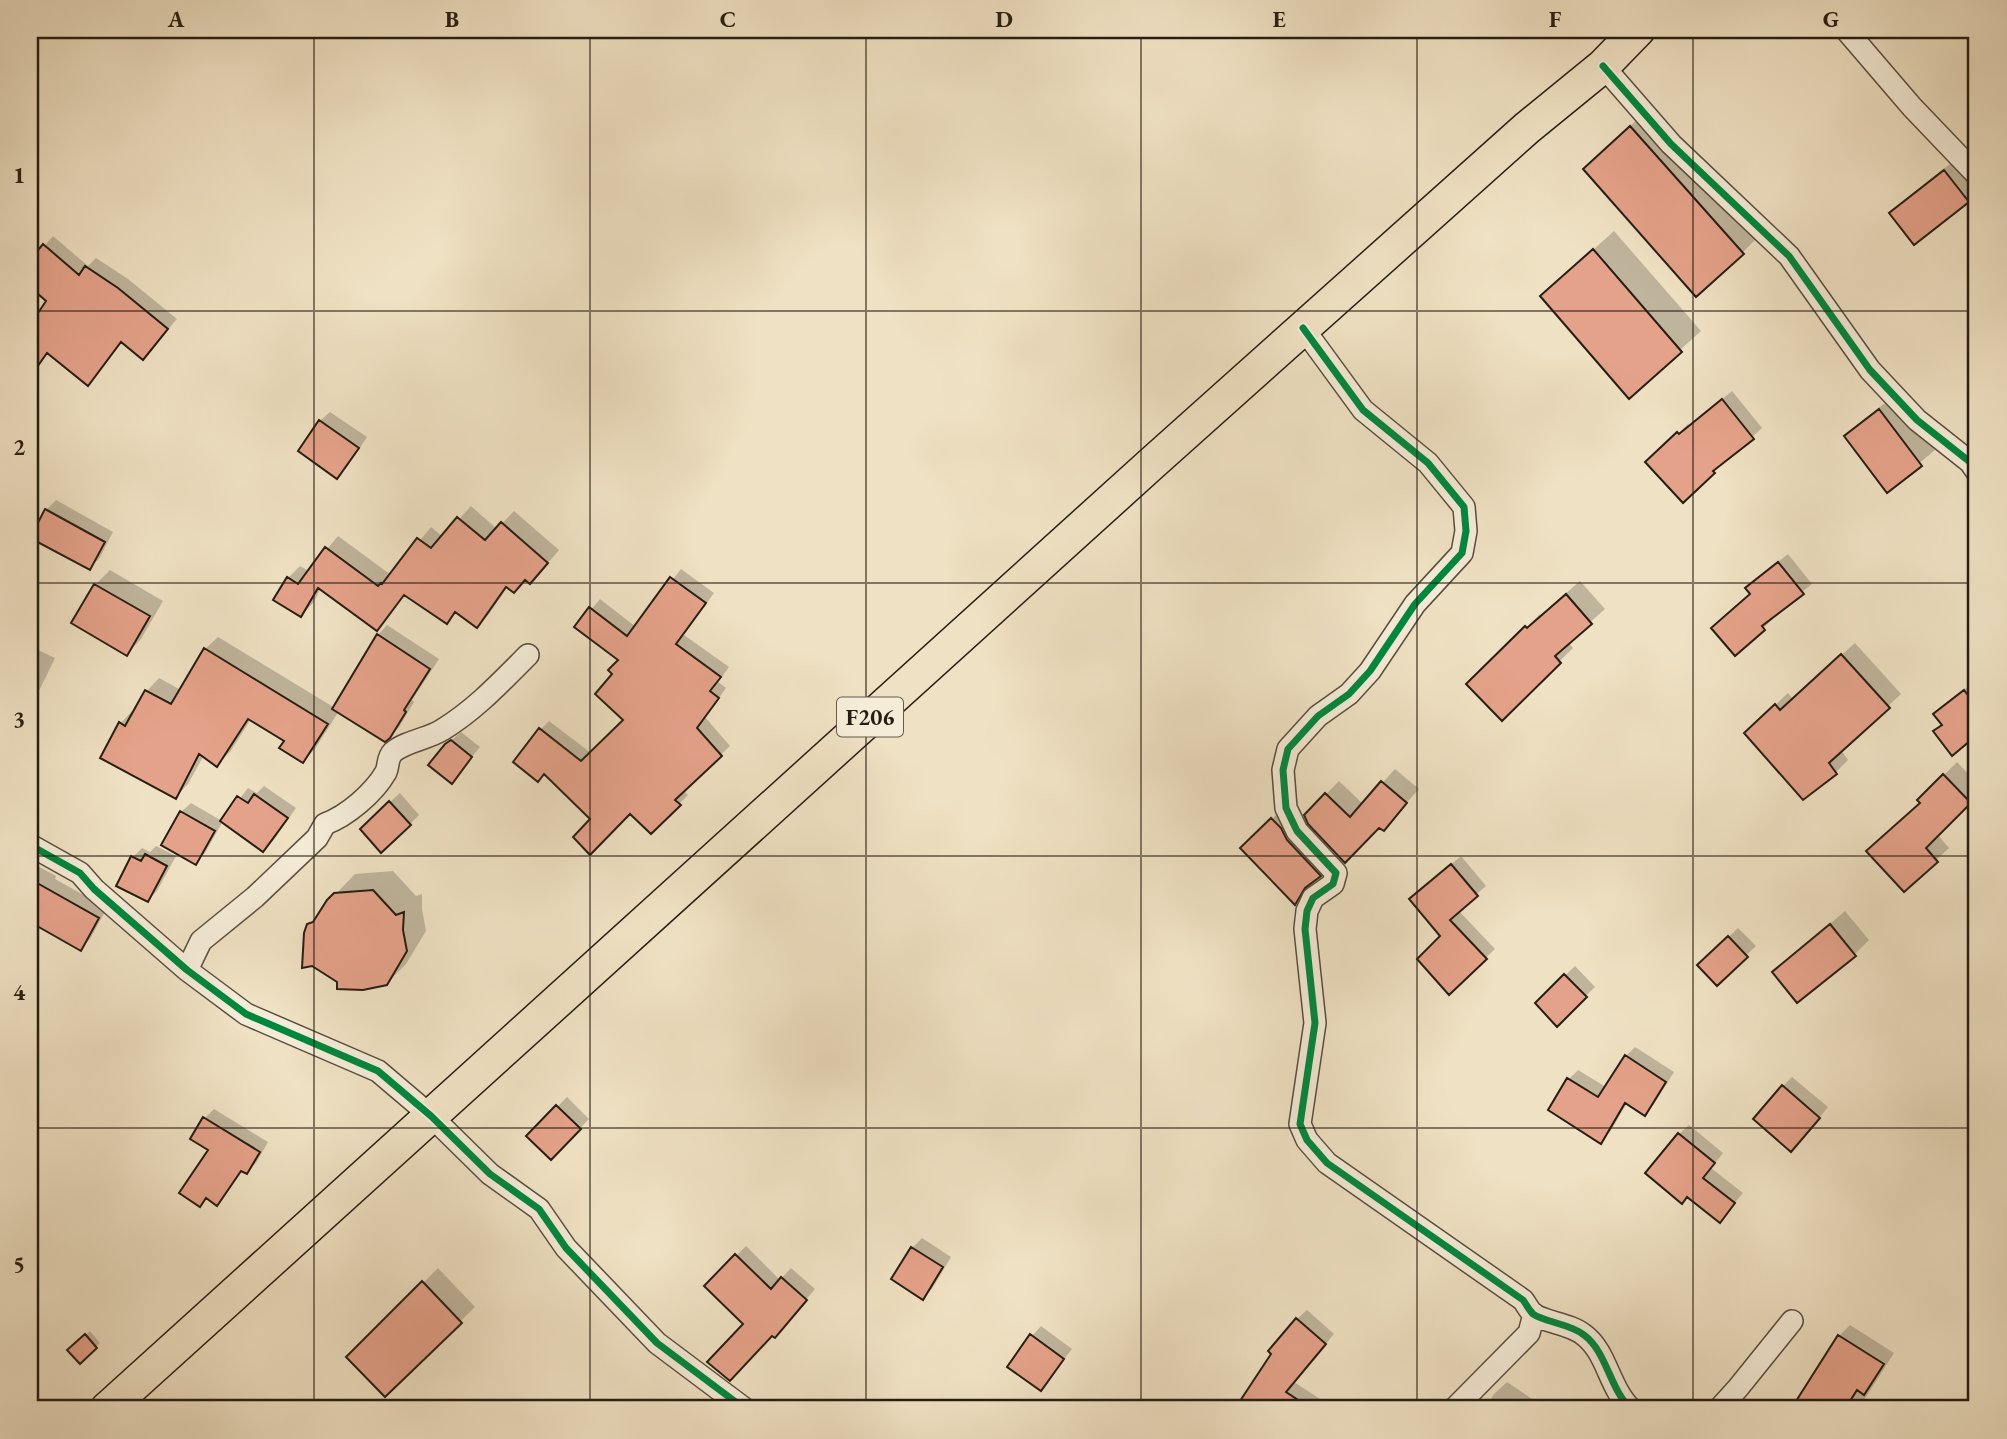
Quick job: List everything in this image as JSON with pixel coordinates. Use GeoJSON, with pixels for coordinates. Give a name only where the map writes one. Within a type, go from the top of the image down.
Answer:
{"type":"FeatureCollection","features":[{"type":"Feature","properties":{"kind":"main road","name":"F206"},"geometry":{"type":"LineString","coordinates":[[107,1409],[1303,328],[1527,128],[1603,66],[1638,30]]}},
{"type":"Feature","properties":{"kind":"street"},"geometry":{"type":"LineString","coordinates":[[1846,30],[1912,107],[1977,175]]}},
{"type":"Feature","properties":{"kind":"street"},"geometry":{"type":"LineString","coordinates":[[1603,66],[1671,144],[1789,256],[1870,370],[1917,420],[1970,462],[1977,472]]}},
{"type":"Feature","properties":{"kind":"street"},"geometry":{"type":"LineString","coordinates":[[1303,328],[1363,410],[1427,463],[1464,507],[1466,531],[1462,554],[1415,604],[1370,671],[1349,694],[1318,716],[1288,749],[1283,771],[1286,808],[1297,831],[1336,873],[1333,884],[1313,898],[1307,911],[1305,929],[1315,1023],[1300,1124],[1307,1140],[1327,1163],[1523,1300],[1534,1314],[1584,1334],[1596,1348],[1613,1385],[1631,1409]]}},
{"type":"Feature","properties":{"kind":"street"},"geometry":{"type":"LineString","coordinates":[[187,970],[201,941],[255,897],[317,838],[325,824],[338,819],[359,803],[386,771],[390,755],[400,748],[429,738],[473,709],[528,654]]}},
{"type":"Feature","properties":{"kind":"street"},"geometry":{"type":"LineString","coordinates":[[30,845],[80,873],[187,970],[246,1014],[378,1071],[431,1116],[490,1174],[539,1209],[566,1248],[657,1343],[745,1409]]}},
{"type":"Feature","properties":{"kind":"street"},"geometry":{"type":"LineString","coordinates":[[1454,1409],[1529,1333],[1534,1314]]}},
{"type":"Feature","properties":{"kind":"street"},"geometry":{"type":"LineString","coordinates":[[1719,1409],[1791,1321]]}},
{"type":"Feature","properties":{"kind":"building"},"geometry":{"type":"Polygon","coordinates":[[[1630,126],[1744,254],[1696,297],[1583,169],[1630,126]]]}},
{"type":"Feature","properties":{"kind":"building"},"geometry":{"type":"Polygon","coordinates":[[[1944,170],[1969,202],[1914,245],[1889,213],[1944,170]]]}},
{"type":"Feature","properties":{"kind":"building"},"geometry":{"type":"Polygon","coordinates":[[[43,244],[79,275],[85,266],[118,288],[168,329],[143,360],[121,342],[88,386],[47,353],[30,377],[30,325],[46,301],[30,287],[30,260],[43,244]]]}},
{"type":"Feature","properties":{"kind":"building"},"geometry":{"type":"Polygon","coordinates":[[[1593,249],[1682,352],[1629,399],[1540,296],[1593,249]]]}},
{"type":"Feature","properties":{"kind":"building"},"geometry":{"type":"Polygon","coordinates":[[[1722,399],[1754,439],[1713,471],[1715,473],[1683,503],[1645,462],[1677,432],[1679,434],[1722,399]]]}},
{"type":"Feature","properties":{"kind":"building"},"geometry":{"type":"Polygon","coordinates":[[[1879,409],[1922,466],[1887,493],[1844,436],[1879,409]]]}},
{"type":"Feature","properties":{"kind":"building"},"geometry":{"type":"Polygon","coordinates":[[[319,420],[359,448],[337,479],[298,451],[319,420]]]}},
{"type":"Feature","properties":{"kind":"building"},"geometry":{"type":"Polygon","coordinates":[[[45,509],[105,542],[90,570],[30,538],[45,509]]]}},
{"type":"Feature","properties":{"kind":"building"},"geometry":{"type":"Polygon","coordinates":[[[457,517],[485,540],[501,522],[548,563],[530,584],[525,580],[514,593],[506,587],[477,628],[455,612],[447,624],[404,595],[377,631],[318,588],[301,617],[273,600],[287,577],[298,584],[325,547],[378,586],[417,538],[431,548],[457,517]]]}},
{"type":"Feature","properties":{"kind":"building"},"geometry":{"type":"Polygon","coordinates":[[[1778,562],[1804,594],[1762,626],[1765,630],[1735,656],[1711,628],[1750,594],[1745,588],[1778,562]]]}},
{"type":"Feature","properties":{"kind":"building"},"geometry":{"type":"Polygon","coordinates":[[[670,577],[706,603],[676,644],[721,677],[710,691],[719,698],[697,728],[722,756],[675,800],[681,805],[651,834],[630,814],[590,855],[573,837],[590,819],[544,774],[538,782],[513,762],[539,728],[581,761],[623,720],[595,694],[612,674],[608,670],[618,660],[574,627],[589,607],[627,636],[670,577]]]}},
{"type":"Feature","properties":{"kind":"building"},"geometry":{"type":"Polygon","coordinates":[[[94,584],[150,616],[127,656],[71,623],[94,584]]]}},
{"type":"Feature","properties":{"kind":"building"},"geometry":{"type":"Polygon","coordinates":[[[1566,594],[1592,624],[1555,656],[1561,663],[1502,721],[1466,684],[1525,626],[1527,628],[1566,594]]]}},
{"type":"Feature","properties":{"kind":"building"},"geometry":{"type":"Polygon","coordinates":[[[377,634],[430,669],[390,738],[385,742],[332,709],[377,634]]]}},
{"type":"Feature","properties":{"kind":"building"},"geometry":{"type":"Polygon","coordinates":[[[204,648],[328,724],[303,763],[279,748],[284,741],[248,719],[217,767],[199,754],[176,799],[100,758],[119,722],[125,726],[145,690],[171,704],[204,648]]]}},
{"type":"Feature","properties":{"kind":"building"},"geometry":{"type":"Polygon","coordinates":[[[1841,654],[1890,708],[1829,763],[1837,774],[1803,800],[1744,733],[1775,704],[1780,710],[1841,654]]]}},
{"type":"Feature","properties":{"kind":"building"},"geometry":{"type":"Polygon","coordinates":[[[1964,690],[1977,707],[1977,735],[1952,756],[1933,731],[1942,725],[1933,714],[1964,690]]]}},
{"type":"Feature","properties":{"kind":"building"},"geometry":{"type":"Polygon","coordinates":[[[451,740],[472,757],[452,784],[428,765],[451,740]]]}},
{"type":"Feature","properties":{"kind":"building"},"geometry":{"type":"Polygon","coordinates":[[[1943,774],[1971,803],[1926,848],[1938,862],[1904,892],[1866,851],[1920,803],[1917,800],[1943,774]]]}},
{"type":"Feature","properties":{"kind":"building"},"geometry":{"type":"Polygon","coordinates":[[[1381,781],[1407,803],[1384,831],[1379,828],[1345,863],[1308,824],[1304,815],[1325,793],[1350,817],[1381,781]]]}},
{"type":"Feature","properties":{"kind":"building"},"geometry":{"type":"Polygon","coordinates":[[[254,794],[288,818],[263,852],[220,821],[237,796],[248,803],[254,794]]]}},
{"type":"Feature","properties":{"kind":"building"},"geometry":{"type":"Polygon","coordinates":[[[389,801],[411,825],[381,853],[360,829],[389,801]]]}},
{"type":"Feature","properties":{"kind":"building"},"geometry":{"type":"Polygon","coordinates":[[[180,811],[215,831],[196,865],[161,845],[180,811]]]}},
{"type":"Feature","properties":{"kind":"building"},"geometry":{"type":"Polygon","coordinates":[[[1271,818],[1281,828],[1287,840],[1321,876],[1305,888],[1295,905],[1240,848],[1271,818]]]}},
{"type":"Feature","properties":{"kind":"building"},"geometry":{"type":"Polygon","coordinates":[[[145,854],[167,866],[148,902],[116,886],[131,856],[141,861],[145,854]]]}},
{"type":"Feature","properties":{"kind":"building"},"geometry":{"type":"Polygon","coordinates":[[[1451,864],[1478,896],[1450,920],[1487,959],[1449,995],[1417,959],[1440,936],[1409,899],[1451,864]]]}},
{"type":"Feature","properties":{"kind":"building"},"geometry":{"type":"Polygon","coordinates":[[[30,879],[99,918],[81,951],[30,922],[30,879]]]}},
{"type":"Feature","properties":{"kind":"building"},"geometry":{"type":"Polygon","coordinates":[[[373,890],[396,915],[404,912],[403,930],[407,951],[387,985],[363,990],[337,989],[337,982],[312,966],[302,968],[307,924],[313,922],[327,900],[334,893],[373,890]]]}},
{"type":"Feature","properties":{"kind":"building"},"geometry":{"type":"Polygon","coordinates":[[[1830,924],[1856,956],[1797,1003],[1772,972],[1830,924]]]}},
{"type":"Feature","properties":{"kind":"building"},"geometry":{"type":"Polygon","coordinates":[[[1728,936],[1748,957],[1717,986],[1697,965],[1728,936]]]}},
{"type":"Feature","properties":{"kind":"building"},"geometry":{"type":"Polygon","coordinates":[[[1564,974],[1587,997],[1557,1027],[1535,1003],[1564,974]]]}},
{"type":"Feature","properties":{"kind":"building"},"geometry":{"type":"Polygon","coordinates":[[[1625,1055],[1666,1082],[1645,1116],[1625,1103],[1601,1144],[1548,1110],[1567,1078],[1598,1097],[1625,1055]]]}},
{"type":"Feature","properties":{"kind":"building"},"geometry":{"type":"Polygon","coordinates":[[[1782,1085],[1820,1118],[1791,1152],[1753,1119],[1782,1085]]]}},
{"type":"Feature","properties":{"kind":"building"},"geometry":{"type":"Polygon","coordinates":[[[556,1105],[581,1129],[551,1160],[526,1136],[556,1105]]]}},
{"type":"Feature","properties":{"kind":"building"},"geometry":{"type":"Polygon","coordinates":[[[203,1117],[260,1152],[247,1174],[241,1171],[217,1206],[206,1198],[200,1207],[179,1193],[208,1150],[190,1139],[203,1117]]]}},
{"type":"Feature","properties":{"kind":"building"},"geometry":{"type":"Polygon","coordinates":[[[1678,1133],[1715,1163],[1703,1178],[1735,1203],[1720,1223],[1687,1197],[1682,1204],[1645,1173],[1678,1133]]]}},
{"type":"Feature","properties":{"kind":"building"},"geometry":{"type":"Polygon","coordinates":[[[911,1247],[943,1267],[923,1300],[891,1279],[911,1247]]]}},
{"type":"Feature","properties":{"kind":"building"},"geometry":{"type":"Polygon","coordinates":[[[735,1254],[771,1289],[781,1277],[807,1300],[775,1338],[772,1336],[730,1381],[707,1362],[743,1324],[704,1286],[735,1254]]]}},
{"type":"Feature","properties":{"kind":"building"},"geometry":{"type":"Polygon","coordinates":[[[422,1281],[462,1323],[385,1397],[346,1357],[422,1281]]]}},
{"type":"Feature","properties":{"kind":"building"},"geometry":{"type":"Polygon","coordinates":[[[1296,1318],[1326,1344],[1286,1392],[1312,1409],[1252,1409],[1240,1401],[1271,1354],[1268,1351],[1296,1318]]]}},
{"type":"Feature","properties":{"kind":"building"},"geometry":{"type":"Polygon","coordinates":[[[85,1334],[97,1348],[80,1364],[67,1350],[85,1334]]]}},
{"type":"Feature","properties":{"kind":"building"},"geometry":{"type":"Polygon","coordinates":[[[1030,1334],[1064,1359],[1041,1391],[1007,1367],[1030,1334]]]}},
{"type":"Feature","properties":{"kind":"building"},"geometry":{"type":"Polygon","coordinates":[[[1838,1335],[1884,1364],[1864,1395],[1857,1390],[1845,1409],[1791,1409],[1838,1335]]]}},
{"type":"Feature","properties":{"kind":"cycle path"},"geometry":{"type":"LineString","coordinates":[[1603,66],[1671,144],[1789,256],[1870,370],[1917,420],[1970,462],[1977,472]]}},
{"type":"Feature","properties":{"kind":"cycle path"},"geometry":{"type":"LineString","coordinates":[[1303,328],[1363,410],[1428,463],[1464,507],[1466,531],[1462,553],[1415,604],[1370,671],[1349,694],[1318,716],[1288,749],[1283,770],[1286,808],[1297,831],[1336,873],[1333,884],[1313,898],[1307,911],[1305,929],[1315,1023],[1300,1124],[1307,1140],[1327,1163],[1523,1300],[1533,1314],[1584,1335],[1598,1351],[1618,1391],[1631,1409]]}},
{"type":"Feature","properties":{"kind":"cycle path"},"geometry":{"type":"LineString","coordinates":[[30,845],[80,873],[94,889],[187,970],[246,1014],[378,1071],[431,1116],[490,1174],[539,1209],[566,1248],[657,1343],[745,1409]]}}]}
